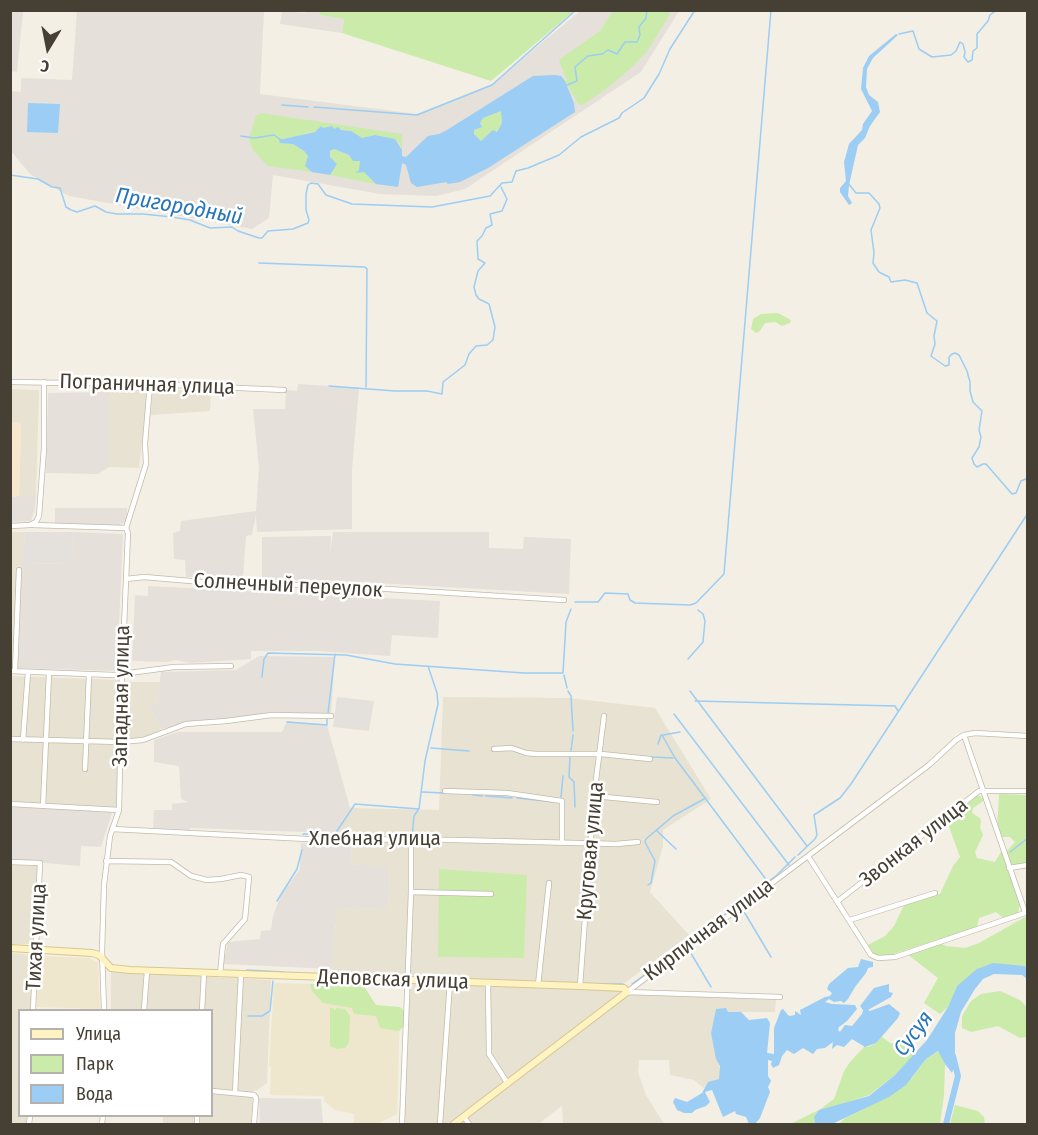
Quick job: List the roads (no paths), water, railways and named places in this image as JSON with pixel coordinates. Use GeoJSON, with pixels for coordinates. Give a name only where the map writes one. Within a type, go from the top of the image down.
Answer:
{"type":"FeatureCollection","features":[{"type":"Feature","properties":{"kind":"street","name":"Пограничная улица"},"geometry":{"type":"LineString","coordinates":[[10,382],[150,384],[284,390]]}},
{"type":"Feature","properties":{"kind":"street"},"geometry":{"type":"LineString","coordinates":[[30,525],[36,522],[41,501],[44,382]]}},
{"type":"Feature","properties":{"kind":"street","name":"Западная улица"},"geometry":{"type":"LineString","coordinates":[[104,1009],[102,959],[106,861],[118,810],[128,533],[126,528],[146,464],[145,443],[150,384]]}},
{"type":"Feature","properties":{"kind":"street"},"geometry":{"type":"LineString","coordinates":[[10,526],[126,528]]}},
{"type":"Feature","properties":{"kind":"street"},"geometry":{"type":"LineString","coordinates":[[19,570],[13,671],[89,675],[122,674],[174,667],[231,666]]}},
{"type":"Feature","properties":{"kind":"street","name":"Солнечный переулок"},"geometry":{"type":"LineString","coordinates":[[126,579],[144,577],[214,583],[339,586],[564,600]]}},
{"type":"Feature","properties":{"kind":"street"},"geometry":{"type":"LineString","coordinates":[[23,740],[28,672]]}},
{"type":"Feature","properties":{"kind":"street"},"geometry":{"type":"LineString","coordinates":[[43,806],[49,673]]}},
{"type":"Feature","properties":{"kind":"street"},"geometry":{"type":"LineString","coordinates":[[85,769],[89,675]]}},
{"type":"Feature","properties":{"kind":"street"},"geometry":{"type":"LineString","coordinates":[[10,739],[121,742],[143,740],[186,724],[272,715],[331,716]]}},
{"type":"Feature","properties":{"kind":"street","name":"Круговая улица"},"geometry":{"type":"LineString","coordinates":[[580,986],[594,796],[604,716]]}},
{"type":"Feature","properties":{"kind":"street"},"geometry":{"type":"LineString","coordinates":[[808,856],[871,955],[878,958],[895,957],[1026,912],[964,735],[975,733],[1028,736]]}},
{"type":"Feature","properties":{"kind":"street","name":"Кирпичная улица"},"geometry":{"type":"LineString","coordinates":[[454,1125],[929,765],[964,735]]}},
{"type":"Feature","properties":{"kind":"street"},"geometry":{"type":"LineString","coordinates":[[495,749],[512,748],[536,754],[601,754],[650,759]]}},
{"type":"Feature","properties":{"kind":"street","name":"Звонкая улица"},"geometry":{"type":"LineString","coordinates":[[838,901],[984,790],[1028,791]]}},
{"type":"Feature","properties":{"kind":"street"},"geometry":{"type":"LineString","coordinates":[[445,791],[507,793],[562,801],[562,843]]}},
{"type":"Feature","properties":{"kind":"street"},"geometry":{"type":"LineString","coordinates":[[594,796],[657,802]]}},
{"type":"Feature","properties":{"kind":"street"},"geometry":{"type":"LineString","coordinates":[[10,804],[118,810]]}},
{"type":"Feature","properties":{"kind":"street","name":"Хлебная улица"},"geometry":{"type":"LineString","coordinates":[[112,829],[285,838],[590,844],[638,842]]}},
{"type":"Feature","properties":{"kind":"street"},"geometry":{"type":"LineString","coordinates":[[402,1125],[411,841]]}},
{"type":"Feature","properties":{"kind":"street"},"geometry":{"type":"LineString","coordinates":[[106,861],[171,862],[197,879],[221,879],[241,875],[249,877],[245,919],[224,944],[220,974]]}},
{"type":"Feature","properties":{"kind":"street","name":"Тихая улица"},"geometry":{"type":"LineString","coordinates":[[10,862],[40,863],[33,1009]]}},
{"type":"Feature","properties":{"kind":"street"},"geometry":{"type":"LineString","coordinates":[[1009,868],[1028,865]]}},
{"type":"Feature","properties":{"kind":"street"},"geometry":{"type":"LineString","coordinates":[[538,985],[549,883]]}},
{"type":"Feature","properties":{"kind":"street"},"geometry":{"type":"LineString","coordinates":[[411,892],[491,894]]}},
{"type":"Feature","properties":{"kind":"street"},"geometry":{"type":"LineString","coordinates":[[850,920],[935,893]]}},
{"type":"Feature","properties":{"kind":"street","name":"Деповская улица"},"geometry":{"type":"LineString","coordinates":[[10,948],[92,953],[115,969],[580,986],[624,988],[627,992],[780,997]]}},
{"type":"Feature","properties":{"kind":"street"},"geometry":{"type":"LineString","coordinates":[[144,1009],[147,971]]}},
{"type":"Feature","properties":{"kind":"street"},"geometry":{"type":"LineString","coordinates":[[202,1009],[204,973]]}},
{"type":"Feature","properties":{"kind":"street"},"geometry":{"type":"LineString","coordinates":[[235,1093],[241,974]]}},
{"type":"Feature","properties":{"kind":"street"},"geometry":{"type":"LineString","coordinates":[[440,1125],[450,982]]}},
{"type":"Feature","properties":{"kind":"street"},"geometry":{"type":"LineString","coordinates":[[488,983],[489,1053],[508,1084]]}},
{"type":"Feature","properties":{"kind":"street"},"geometry":{"type":"LineString","coordinates":[[213,1091],[254,1095],[256,1098],[254,1125]]}},
{"type":"Feature","properties":{"kind":"street"},"geometry":{"type":"LineString","coordinates":[[464,1117],[469,1125]]}},
{"type":"Feature","properties":{"kind":"water"},"geometry":{"type":"Polygon","coordinates":[[[896,34],[898,35],[873,58],[867,69],[866,87],[869,95],[878,102],[880,112],[865,138],[858,145],[849,185],[848,196],[852,203],[849,205],[840,192],[840,188],[846,181],[844,162],[849,144],[862,130],[863,124],[872,111],[861,89],[863,68],[869,56],[896,34]]]}},
{"type":"Feature","properties":{"kind":"water"},"geometry":{"type":"Polygon","coordinates":[[[533,76],[561,76],[574,103],[575,112],[488,168],[460,182],[417,187],[411,183],[406,165],[403,163],[398,187],[376,184],[364,172],[355,173],[359,170],[360,161],[353,161],[349,155],[334,149],[330,151],[330,157],[337,164],[330,175],[312,172],[305,166],[308,156],[304,151],[293,144],[280,143],[279,140],[315,132],[321,126],[323,128],[332,126],[334,129],[338,127],[341,130],[351,131],[362,138],[375,135],[395,139],[402,150],[402,156],[406,157],[428,136],[447,130],[533,76]],[[501,111],[483,118],[480,123],[482,127],[474,130],[474,134],[481,141],[493,130],[497,132],[502,123],[501,111]]]}},
{"type":"Feature","properties":{"kind":"water"},"geometry":{"type":"Polygon","coordinates":[[[28,103],[60,104],[58,133],[27,132],[28,103]]]}},
{"type":"Feature","properties":{"kind":"water"},"geometry":{"type":"Polygon","coordinates":[[[861,959],[873,962],[873,967],[868,968],[848,999],[844,1003],[829,999],[825,1002],[855,1005],[857,1009],[839,1027],[840,1032],[845,1025],[852,1026],[862,1014],[863,1010],[860,1006],[874,988],[889,984],[889,992],[893,993],[891,997],[868,1010],[889,1004],[900,1013],[876,1043],[865,1047],[852,1039],[844,1047],[837,1045],[832,1049],[833,1042],[825,1048],[817,1049],[813,1054],[803,1048],[794,1054],[787,1050],[779,1065],[773,1068],[772,1061],[768,1060],[770,1092],[760,1118],[755,1124],[749,1124],[746,1117],[736,1114],[735,1111],[723,1117],[712,1090],[705,1092],[710,1102],[706,1106],[692,1113],[677,1110],[673,1102],[675,1098],[687,1102],[702,1093],[708,1082],[719,1079],[720,1066],[716,1059],[711,1033],[716,1009],[726,1008],[728,1012],[741,1012],[749,1020],[767,1018],[770,1023],[767,1053],[774,1054],[774,1028],[781,1010],[783,1009],[789,1016],[795,1015],[795,1011],[801,1015],[800,1010],[830,996],[832,993],[827,989],[829,984],[848,968],[858,967],[861,959]]]}},
{"type":"Feature","properties":{"kind":"water"},"geometry":{"type":"Polygon","coordinates":[[[993,963],[1025,966],[1027,979],[1022,975],[994,974],[983,979],[975,989],[961,1012],[955,1033],[955,1064],[952,1073],[938,1051],[926,1059],[906,1085],[889,1097],[832,1124],[815,1124],[814,1117],[819,1110],[869,1096],[895,1075],[927,1040],[948,1007],[957,986],[977,969],[993,963]]]}},
{"type":"Feature","properties":{"kind":"waterway"},"geometry":{"type":"LineString","coordinates":[[314,107],[417,115],[492,85],[576,10]]}},
{"type":"Feature","properties":{"kind":"waterway"},"geometry":{"type":"LineString","coordinates":[[567,85],[577,81],[575,67],[588,56],[602,54],[608,50],[617,54],[625,42],[637,42],[640,35],[639,27],[646,18],[647,10]]}},
{"type":"Feature","properties":{"kind":"waterway","name":"Пригородный"},"geometry":{"type":"LineString","coordinates":[[10,175],[38,179],[52,187],[60,188],[66,207],[77,212],[95,206],[106,212],[117,214],[172,217],[190,220],[210,228],[232,227],[259,238],[262,238],[268,231],[293,229],[308,223],[306,194],[308,185],[311,183],[318,184],[326,195],[352,204],[432,207],[490,196],[502,183],[512,182],[516,171],[559,155],[581,137],[619,118],[622,113],[644,98],[659,74],[670,49],[695,10]]}},
{"type":"Feature","properties":{"kind":"waterway"},"geometry":{"type":"LineString","coordinates":[[575,602],[598,602],[605,593],[628,594],[630,600],[635,603],[690,605],[696,603],[724,574],[771,10]]}},
{"type":"Feature","properties":{"kind":"waterway"},"geometry":{"type":"LineString","coordinates":[[899,34],[913,31],[919,49],[932,57],[951,55],[956,51],[960,42],[963,44],[964,57],[968,62],[972,60],[973,51],[977,48],[977,34],[990,15],[997,10]]}},
{"type":"Feature","properties":{"kind":"waterway"},"geometry":{"type":"LineString","coordinates":[[282,105],[308,107]]}},
{"type":"Feature","properties":{"kind":"waterway"},"geometry":{"type":"LineString","coordinates":[[241,136],[254,138],[274,135],[281,140]]}},
{"type":"Feature","properties":{"kind":"waterway"},"geometry":{"type":"LineString","coordinates":[[848,183],[856,193],[869,193],[879,204],[880,208],[871,230],[873,263],[879,272],[889,277],[891,282],[905,280],[917,283],[927,313],[937,321],[935,344],[931,356],[945,366],[949,365],[949,357],[955,353],[959,355],[967,371],[973,402],[982,411],[979,430],[981,437],[979,447],[972,458],[974,464],[977,467],[986,464],[1012,494],[1016,493],[1021,481],[1028,478]]}},
{"type":"Feature","properties":{"kind":"waterway"},"geometry":{"type":"LineString","coordinates":[[329,386],[427,391],[442,394],[443,382],[465,365],[469,354],[476,346],[487,345],[493,340],[495,327],[489,304],[479,299],[474,287],[478,271],[485,263],[478,259],[477,241],[486,228],[492,225],[490,214],[502,211],[507,199],[501,187]]}},
{"type":"Feature","properties":{"kind":"waterway"},"geometry":{"type":"LineString","coordinates":[[259,263],[365,267],[367,269],[366,387]]}},
{"type":"Feature","properties":{"kind":"waterway"},"geometry":{"type":"LineString","coordinates":[[798,855],[817,835],[814,815],[840,798],[851,784],[1028,513]]}},
{"type":"Feature","properties":{"kind":"waterway"},"geometry":{"type":"LineString","coordinates":[[262,677],[264,659],[268,653],[346,655],[395,664],[524,673],[563,673],[566,622],[571,609]]}},
{"type":"Feature","properties":{"kind":"waterway"},"geometry":{"type":"LineString","coordinates":[[688,659],[703,642],[705,621],[703,614],[698,610]]}},
{"type":"Feature","properties":{"kind":"waterway"},"geometry":{"type":"LineString","coordinates":[[328,713],[335,654]]}},
{"type":"Feature","properties":{"kind":"waterway"},"geometry":{"type":"LineString","coordinates":[[303,834],[335,834],[355,804],[419,809],[425,761],[438,704],[437,693],[428,666]]}},
{"type":"Feature","properties":{"kind":"waterway"},"geometry":{"type":"LineString","coordinates":[[564,675],[567,688]]}},
{"type":"Feature","properties":{"kind":"waterway"},"geometry":{"type":"LineString","coordinates":[[568,691],[571,696],[573,731]]}},
{"type":"Feature","properties":{"kind":"waterway"},"geometry":{"type":"LineString","coordinates":[[690,691],[807,846]]}},
{"type":"Feature","properties":{"kind":"waterway"},"geometry":{"type":"LineString","coordinates":[[695,701],[895,706],[898,711]]}},
{"type":"Feature","properties":{"kind":"waterway"},"geometry":{"type":"LineString","coordinates":[[674,714],[789,865]]}},
{"type":"Feature","properties":{"kind":"waterway"},"geometry":{"type":"LineString","coordinates":[[287,722],[327,725],[327,719]]}},
{"type":"Feature","properties":{"kind":"waterway"},"geometry":{"type":"LineString","coordinates":[[663,735],[680,732]]}},
{"type":"Feature","properties":{"kind":"waterway"},"geometry":{"type":"LineString","coordinates":[[571,751],[573,735]]}},
{"type":"Feature","properties":{"kind":"waterway"},"geometry":{"type":"LineString","coordinates":[[658,744],[661,735]]}},
{"type":"Feature","properties":{"kind":"waterway"},"geometry":{"type":"LineString","coordinates":[[662,735],[675,758],[768,882]]}},
{"type":"Feature","properties":{"kind":"waterway"},"geometry":{"type":"LineString","coordinates":[[431,748],[469,751]]}},
{"type":"Feature","properties":{"kind":"waterway"},"geometry":{"type":"LineString","coordinates":[[570,756],[569,777],[574,782],[575,807]]}},
{"type":"Feature","properties":{"kind":"waterway"},"geometry":{"type":"LineString","coordinates":[[651,757],[673,758]]}},
{"type":"Feature","properties":{"kind":"waterway"},"geometry":{"type":"LineString","coordinates":[[561,797],[563,776]]}},
{"type":"Feature","properties":{"kind":"waterway"},"geometry":{"type":"LineString","coordinates":[[422,792],[444,793]]}},
{"type":"Feature","properties":{"kind":"waterway"},"geometry":{"type":"LineString","coordinates":[[473,795],[482,796]]}},
{"type":"Feature","properties":{"kind":"waterway"},"geometry":{"type":"LineString","coordinates":[[486,796],[512,798]]}},
{"type":"Feature","properties":{"kind":"waterway"},"geometry":{"type":"LineString","coordinates":[[517,798],[555,802]]}},
{"type":"Feature","properties":{"kind":"waterway"},"geometry":{"type":"LineString","coordinates":[[648,885],[651,883],[655,861],[645,842],[646,839],[673,816],[704,799]]}},
{"type":"Feature","properties":{"kind":"waterway"},"geometry":{"type":"LineString","coordinates":[[412,837],[414,816],[418,810]]}},
{"type":"Feature","properties":{"kind":"waterway"},"geometry":{"type":"LineString","coordinates":[[657,831],[676,849]]}},
{"type":"Feature","properties":{"kind":"waterway"},"geometry":{"type":"LineString","coordinates":[[1010,852],[1028,838]]}},
{"type":"Feature","properties":{"kind":"waterway"},"geometry":{"type":"LineString","coordinates":[[277,901],[297,869],[302,850]]}},
{"type":"Feature","properties":{"kind":"waterway"},"geometry":{"type":"LineString","coordinates":[[744,900],[777,875],[795,857]]}},
{"type":"Feature","properties":{"kind":"waterway"},"geometry":{"type":"LineString","coordinates":[[709,927],[741,902]]}},
{"type":"Feature","properties":{"kind":"waterway"},"geometry":{"type":"LineString","coordinates":[[743,910],[771,957]]}},
{"type":"Feature","properties":{"kind":"waterway"},"geometry":{"type":"LineString","coordinates":[[688,943],[706,929]]}},
{"type":"Feature","properties":{"kind":"waterway"},"geometry":{"type":"LineString","coordinates":[[632,984],[687,944]]}},
{"type":"Feature","properties":{"kind":"waterway"},"geometry":{"type":"LineString","coordinates":[[689,950],[711,987]]}},
{"type":"Feature","properties":{"kind":"waterway"},"geometry":{"type":"LineString","coordinates":[[247,970],[283,972]]}},
{"type":"Feature","properties":{"kind":"waterway"},"geometry":{"type":"LineString","coordinates":[[248,1016],[262,1016],[270,1011],[273,981]]}},
{"type":"Feature","properties":{"kind":"waterway"},"geometry":{"type":"LineString","coordinates":[[596,984],[623,984]]}},
{"type":"Feature","properties":{"kind":"waterway"},"geometry":{"type":"LineString","coordinates":[[946,1124],[958,1076],[953,1056]]}},
{"type":"Feature","properties":{"kind":"water label","name":"Сусуя"},"geometry":{"type":"Point","coordinates":[914,1034]}}]}
